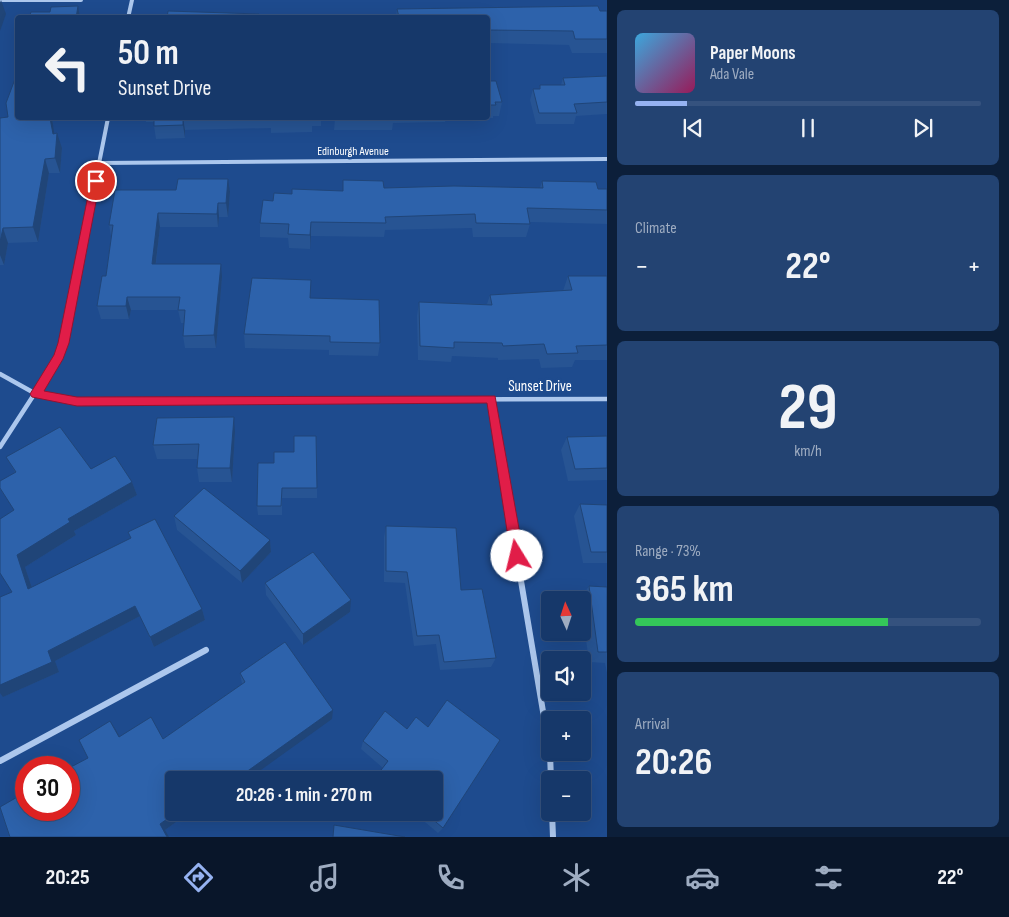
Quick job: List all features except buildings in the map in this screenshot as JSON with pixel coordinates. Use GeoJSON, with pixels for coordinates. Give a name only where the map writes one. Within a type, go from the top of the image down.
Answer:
{"type":"FeatureCollection","features":[{"type":"Feature","properties":{"kind":"street"},"geometry":{"type":"LineString","coordinates":[[0,0],[80,0]]}},
{"type":"Feature","properties":{"kind":"street"},"geometry":{"type":"LineString","coordinates":[[129,15],[132,0]]}},
{"type":"Feature","properties":{"kind":"street"},"geometry":{"type":"LineString","coordinates":[[0,447],[36,394],[59,356],[64,343],[108,120]]}},
{"type":"Feature","properties":{"kind":"street","name":"Edinburgh Avenue"},"geometry":{"type":"LineString","coordinates":[[99,163],[606,160]]}},
{"type":"Feature","properties":{"kind":"street","name":"Sunset Drive"},"geometry":{"type":"LineString","coordinates":[[0,374],[36,394],[77,401],[606,399]]}},
{"type":"Feature","properties":{"kind":"street"},"geometry":{"type":"LineString","coordinates":[[492,399],[550,753],[551,771]]}},
{"type":"Feature","properties":{"kind":"street"},"geometry":{"type":"LineString","coordinates":[[0,761],[206,650]]}},
{"type":"Feature","properties":{"kind":"street"},"geometry":{"type":"LineString","coordinates":[[552,821],[553,837]]}},
{"type":"Feature","properties":{"kind":"route"},"geometry":{"type":"LineString","coordinates":[[96,181],[64,343],[59,356],[36,394],[77,401],[492,399],[517,556]]}}]}
